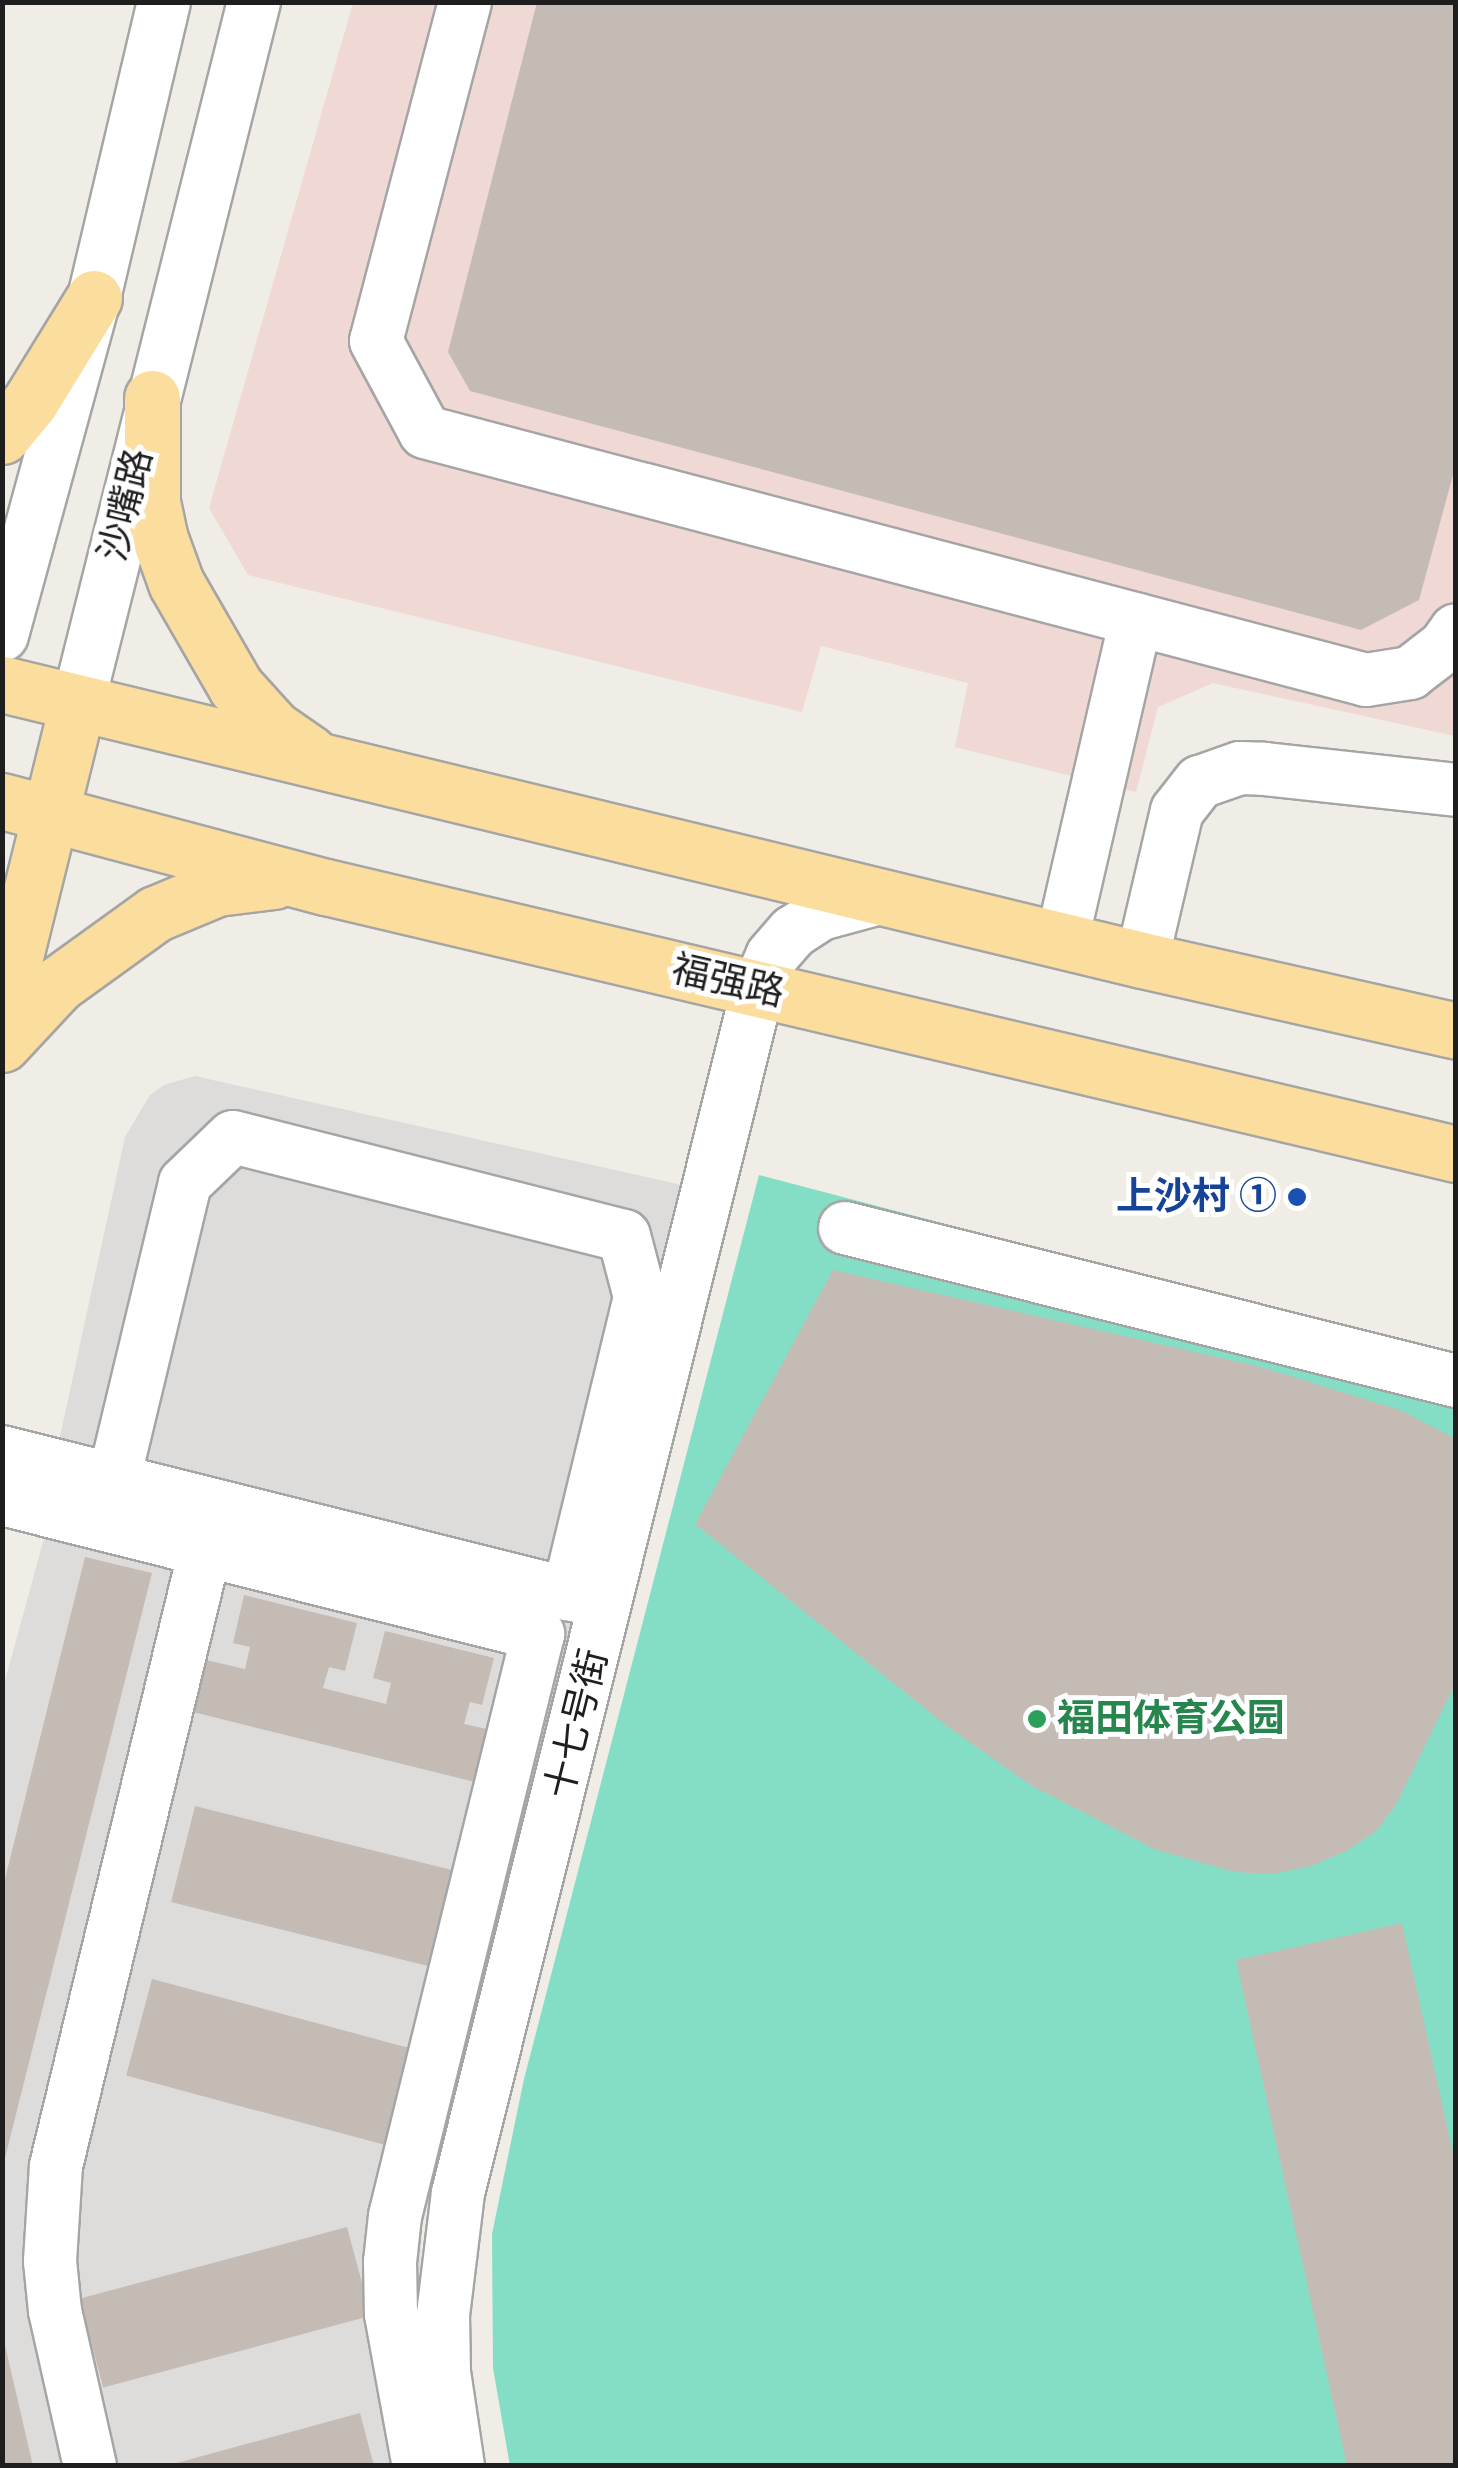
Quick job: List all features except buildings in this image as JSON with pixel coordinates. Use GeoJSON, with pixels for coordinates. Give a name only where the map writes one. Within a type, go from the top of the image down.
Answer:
{"type":"FeatureCollection","features":[{"type":"Feature","properties":{"kind":"main road"},"geometry":{"type":"LineString","coordinates":[[2,436],[30,402],[94,298]]}},
{"type":"Feature","properties":{"kind":"main road"},"geometry":{"type":"LineString","coordinates":[[152,398],[152,502],[158,536],[176,583],[236,687],[273,728],[320,760]]}},
{"type":"Feature","properties":{"kind":"main road"},"geometry":{"type":"LineString","coordinates":[[2,684],[1142,960],[1456,1031]]}},
{"type":"Feature","properties":{"kind":"main road","name":"沙嘴路"},"geometry":{"type":"LineString","coordinates":[[2,1009],[27,808],[78,703]]}},
{"type":"Feature","properties":{"kind":"main road","name":"福强路"},"geometry":{"type":"LineString","coordinates":[[27,808],[326,887],[1456,1154]]}},
{"type":"Feature","properties":{"kind":"main road"},"geometry":{"type":"LineString","coordinates":[[2,1044],[58,984],[116,939],[174,904],[244,882],[283,881],[326,887]]}},
{"type":"Feature","properties":{"kind":"street"},"geometry":{"type":"LineString","coordinates":[[2,636],[94,298],[164,2]]}},
{"type":"Feature","properties":{"kind":"street","name":"沙嘴路"},"geometry":{"type":"LineString","coordinates":[[78,703],[254,2]]}},
{"type":"Feature","properties":{"kind":"street"},"geometry":{"type":"LineString","coordinates":[[465,2],[376,341],[425,432],[1366,680],[1391,680],[1410,672],[1445,646],[1456,630]]}},
{"type":"Feature","properties":{"kind":"street"},"geometry":{"type":"LineString","coordinates":[[1062,940],[1136,619]]}},
{"type":"Feature","properties":{"kind":"street"},"geometry":{"type":"LineString","coordinates":[[1142,960],[1177,812],[1200,782],[1240,768],[1456,790]]}},
{"type":"Feature","properties":{"kind":"street","name":"十七号街"},"geometry":{"type":"LineString","coordinates":[[458,2466],[446,2386],[442,2314],[458,2192],[587,1599],[758,988],[772,956],[794,932],[820,914],[883,897]]}},
{"type":"Feature","properties":{"kind":"street"},"geometry":{"type":"LineString","coordinates":[[2,1452],[587,1599],[640,1297],[624,1236],[234,1137],[186,1183],[114,1479]]}},
{"type":"Feature","properties":{"kind":"street"},"geometry":{"type":"LineString","coordinates":[[845,1228],[1456,1381]]}},
{"type":"Feature","properties":{"kind":"street"},"geometry":{"type":"LineString","coordinates":[[2,1498],[538,1634],[395,2216],[390,2262],[391,2314],[397,2367],[419,2466]]}},
{"type":"Feature","properties":{"kind":"street"},"geometry":{"type":"LineString","coordinates":[[90,2466],[56,2311],[50,2260],[56,2166],[204,1550]]}},
{"type":"Feature","properties":{"kind":"shaded area"},"geometry":{"type":"Polygon","coordinates":[[[353,3],[1455,3],[1455,736],[1213,683],[1158,707],[1136,792],[955,747],[968,683],[821,646],[802,712],[248,575],[209,508],[353,3]]]}},
{"type":"Feature","properties":{"kind":"shaded area"},"geometry":{"type":"Polygon","coordinates":[[[195,1076],[682,1185],[575,1613],[56,1455],[125,1137],[150,1095],[164,1085],[195,1076]]]}},
{"type":"Feature","properties":{"kind":"shaded area"},"geometry":{"type":"Polygon","coordinates":[[[65,1501],[574,1616],[422,2226],[416,2337],[439,2465],[3,2466],[3,1688],[43,1542],[65,1501]]]}},
{"type":"Feature","properties":{"kind":"green space","name":"福田体育公园"},"geometry":{"type":"Polygon","coordinates":[[[759,1175],[1455,1358],[1455,2465],[510,2466],[493,2368],[492,2234],[524,2079],[759,1175]]]}},
{"type":"Feature","properties":{"kind":"place","name":"上沙村 ①"},"geometry":{"type":"Point","coordinates":[1297,1197]}},
{"type":"Feature","properties":{"kind":"place","name":"福田体育公园"},"geometry":{"type":"Point","coordinates":[1037,1719]}}]}
